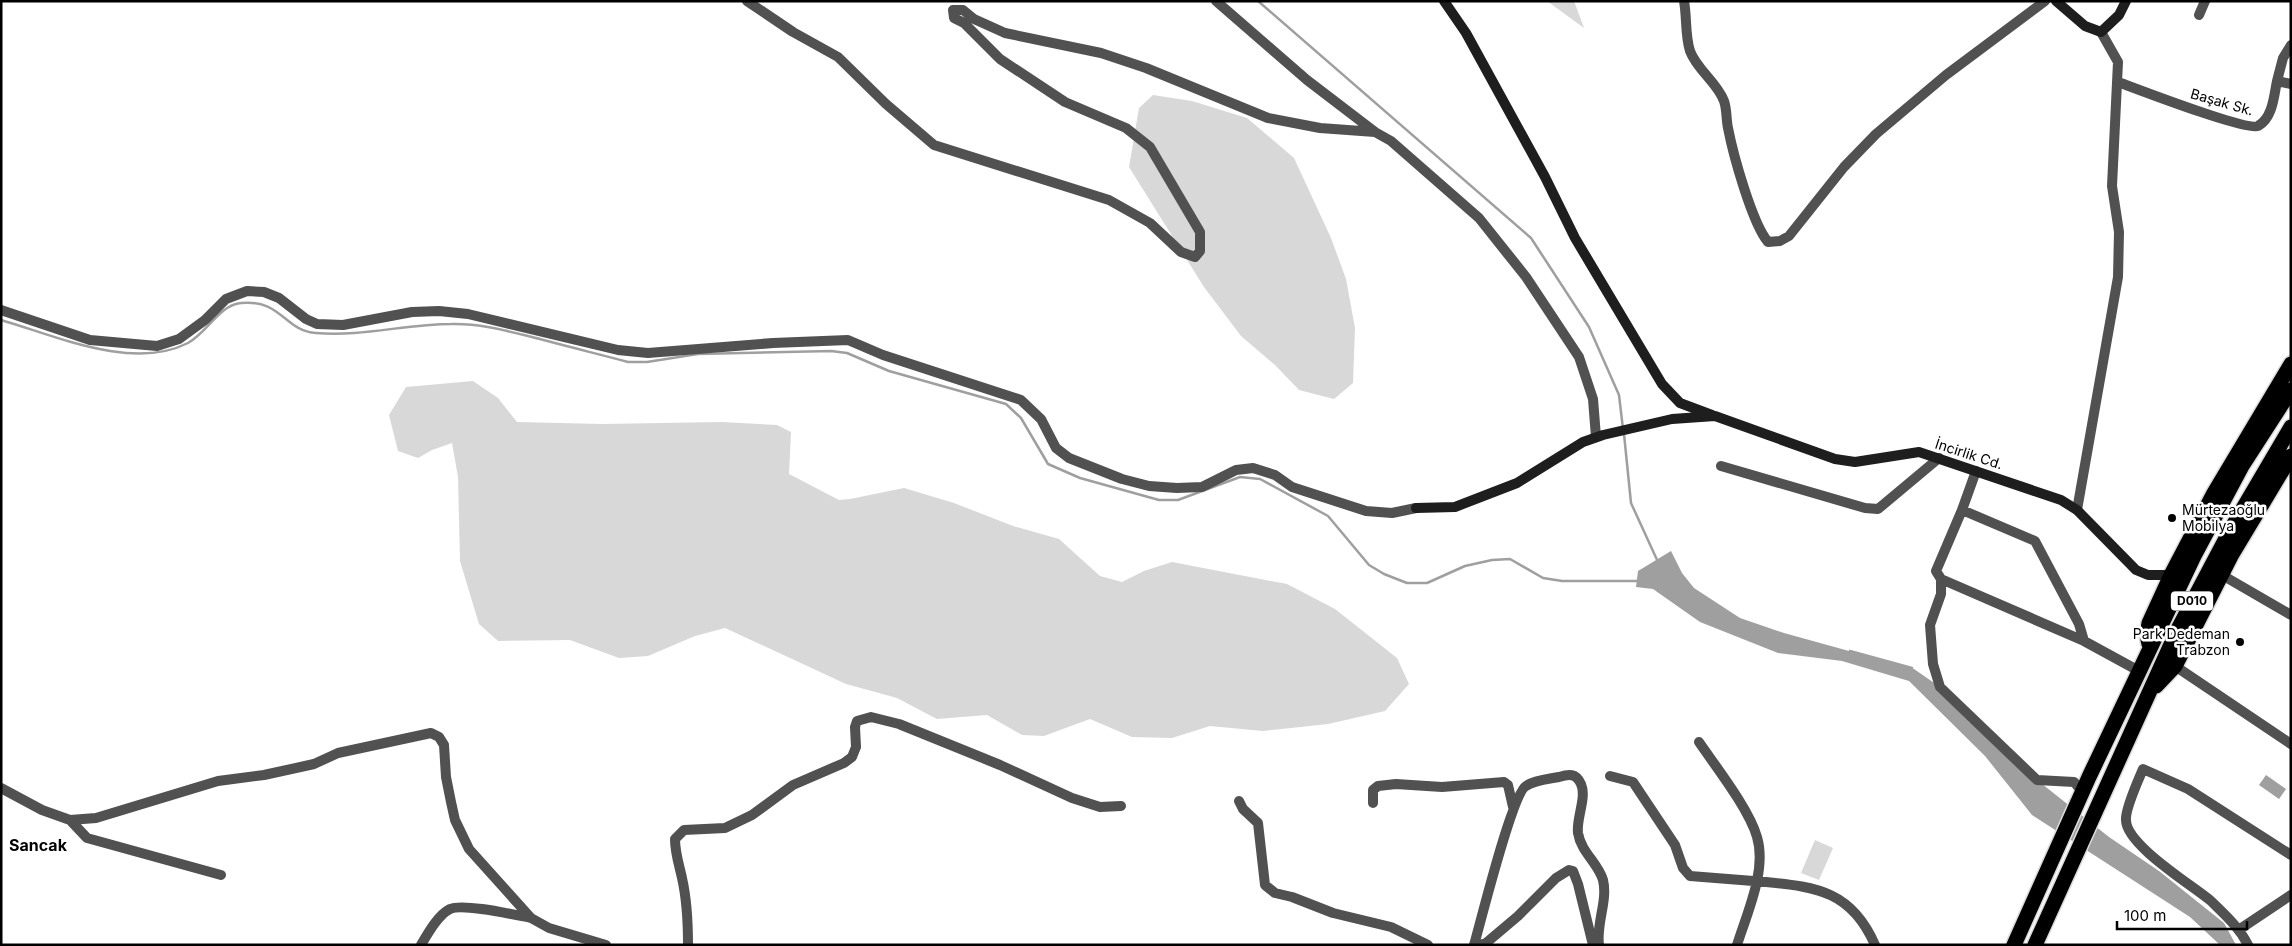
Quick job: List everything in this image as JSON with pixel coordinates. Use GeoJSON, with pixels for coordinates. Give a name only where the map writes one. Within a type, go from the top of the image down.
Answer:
{"type":"FeatureCollection","features":[{"type":"Feature","properties":{"kind":"highway"},"geometry":{"type":"LineString","coordinates":[[2150,648],[2149,623],[2172,575],[2214,493],[2291,364]]}},
{"type":"Feature","properties":{"kind":"highway"},"geometry":{"type":"LineString","coordinates":[[2014,945],[2080,796],[2194,556],[2242,466],[2291,390]]}},
{"type":"Feature","properties":{"kind":"highway","name":"D010"},"geometry":{"type":"LineString","coordinates":[[2035,945],[2145,698],[2208,570],[2277,448],[2291,427]]}},
{"type":"Feature","properties":{"kind":"highway"},"geometry":{"type":"LineString","coordinates":[[2145,698],[2175,666],[2222,575],[2267,494],[2291,456]]}},
{"type":"Feature","properties":{"kind":"street"},"geometry":{"type":"LineString","coordinates":[[747,1],[793,32],[838,56],[886,104],[934,145],[1109,200],[1150,223],[1181,252],[1190,257],[1196,257],[1200,250],[1200,232],[1150,147],[1126,128],[1065,102],[1000,59],[964,23],[954,18],[954,10],[963,10],[974,19],[1005,33],[1100,53],[1146,68],[1268,118],[1320,128],[1375,132]]}},
{"type":"Feature","properties":{"kind":"street"},"geometry":{"type":"LineString","coordinates":[[1216,1],[1307,80],[1375,132],[1391,141],[1478,218],[1526,278],[1579,357],[1593,400],[1600,436]]}},
{"type":"Feature","properties":{"kind":"street"},"geometry":{"type":"LineString","coordinates":[[1444,1],[1466,33],[1545,177],[1574,238],[1662,384],[1680,403],[1715,416]]}},
{"type":"Feature","properties":{"kind":"street"},"geometry":{"type":"LineString","coordinates":[[1684,1],[1690,51],[1718,88],[1725,104],[1732,144],[1753,212],[1760,233],[1768,242],[1780,241],[1789,236],[1844,167],[1876,134],[1946,75],[2046,1]]}},
{"type":"Feature","properties":{"kind":"street"},"geometry":{"type":"LineString","coordinates":[[2056,1],[2085,26],[2101,32],[2118,62],[2112,186],[2119,232],[2118,277],[2077,510]]}},
{"type":"Feature","properties":{"kind":"street"},"geometry":{"type":"LineString","coordinates":[[2101,32],[2119,15],[2126,1]]}},
{"type":"Feature","properties":{"kind":"street"},"geometry":{"type":"LineString","coordinates":[[2199,15],[2205,1]]}},
{"type":"Feature","properties":{"kind":"street"},"geometry":{"type":"LineString","coordinates":[[2291,45],[2283,58],[2277,81],[2291,84]]}},
{"type":"Feature","properties":{"kind":"street","name":"Başak Sk."},"geometry":{"type":"LineString","coordinates":[[2118,82],[2232,122],[2258,126],[2269,114],[2277,81]]}},
{"type":"Feature","properties":{"kind":"street","name":"İncirlik Cd."},"geometry":{"type":"LineString","coordinates":[[1,310],[90,340],[157,346],[180,339],[205,320],[226,299],[247,291],[264,292],[279,298],[306,319],[317,324],[343,325],[412,312],[439,311],[468,314],[618,350],[648,353],[773,343],[848,340],[883,355],[1021,400],[1041,419],[1056,448],[1075,460],[1122,479],[1149,486],[1202,487],[1236,470],[1253,468],[1274,475],[1292,486],[1366,511],[1392,513],[1416,508],[1456,507],[1517,483],[1583,442],[1600,436],[1672,419],[1715,416],[1835,459],[1855,462],[1919,452],[2061,500],[2077,510],[2136,570],[2148,575],[2172,575]]}},
{"type":"Feature","properties":{"kind":"street"},"geometry":{"type":"LineString","coordinates":[[1721,466],[1865,508],[1878,509],[1939,458]]}},
{"type":"Feature","properties":{"kind":"street"},"geometry":{"type":"LineString","coordinates":[[1976,471],[1936,571],[1941,579],[1942,594],[1930,625],[1932,664],[1940,688],[2037,780],[2074,782],[2081,790],[2080,796]]}},
{"type":"Feature","properties":{"kind":"street"},"geometry":{"type":"LineString","coordinates":[[1962,510],[2035,541],[2079,624],[2084,641]]}},
{"type":"Feature","properties":{"kind":"street"},"geometry":{"type":"LineString","coordinates":[[2222,575],[2291,615]]}},
{"type":"Feature","properties":{"kind":"street"},"geometry":{"type":"LineString","coordinates":[[1941,579],[2084,641],[2138,671]]}},
{"type":"Feature","properties":{"kind":"street"},"geometry":{"type":"LineString","coordinates":[[2175,666],[2291,744]]}},
{"type":"Feature","properties":{"kind":"street"},"geometry":{"type":"LineString","coordinates":[[688,945],[688,916],[675,850],[675,839],[684,830],[725,828],[752,816],[793,785],[844,764],[852,756],[856,747],[855,727],[857,721],[862,718],[881,718],[918,730],[1072,798],[1100,807],[1121,806]]}},
{"type":"Feature","properties":{"kind":"street"},"geometry":{"type":"LineString","coordinates":[[1,788],[42,810],[70,820],[96,818],[218,780],[264,775],[314,764],[338,753],[413,735],[431,733],[439,737],[444,745],[450,802],[455,820],[469,848],[531,918],[549,928],[606,945]]}},
{"type":"Feature","properties":{"kind":"street"},"geometry":{"type":"LineString","coordinates":[[1699,742],[1736,797],[1755,832],[1758,860],[1756,881],[1737,945]]}},
{"type":"Feature","properties":{"kind":"street"},"geometry":{"type":"LineString","coordinates":[[2248,945],[2240,930],[2210,900],[2163,865],[2140,845],[2129,831],[2125,820],[2142,769],[2188,789],[2291,855]]}},
{"type":"Feature","properties":{"kind":"street"},"geometry":{"type":"LineString","coordinates":[[1474,945],[1518,796],[1525,786],[1569,774],[1576,777],[1582,786],[1578,832],[1581,842],[1602,878],[1604,887],[1598,930],[1599,945]]}},
{"type":"Feature","properties":{"kind":"street"},"geometry":{"type":"LineString","coordinates":[[1610,776],[1632,782],[1675,845],[1683,868],[1690,876],[1816,888],[1830,894],[1854,912],[1864,923],[1875,945]]}},
{"type":"Feature","properties":{"kind":"street"},"geometry":{"type":"LineString","coordinates":[[1373,803],[1373,790],[1378,786],[1396,784],[1442,787],[1504,782],[1508,785],[1514,808]]}},
{"type":"Feature","properties":{"kind":"street"},"geometry":{"type":"LineString","coordinates":[[1239,801],[1243,809],[1258,823],[1265,885],[1269,890],[1333,913],[1391,927],[1428,945]]}},
{"type":"Feature","properties":{"kind":"street"},"geometry":{"type":"LineString","coordinates":[[70,820],[87,838],[221,875]]}},
{"type":"Feature","properties":{"kind":"street"},"geometry":{"type":"LineString","coordinates":[[1480,945],[1486,943],[1518,916],[1556,878],[1568,870],[1573,871],[1578,884],[1593,945]]}},
{"type":"Feature","properties":{"kind":"street"},"geometry":{"type":"LineString","coordinates":[[2240,930],[2291,895]]}},
{"type":"Feature","properties":{"kind":"street"},"geometry":{"type":"LineString","coordinates":[[421,945],[442,914],[451,908],[463,907],[531,918]]}},
{"type":"Feature","properties":{"kind":"shaded area"},"geometry":{"type":"Polygon","coordinates":[[[1547,1],[1574,1],[1584,28],[1547,1]]]}},
{"type":"Feature","properties":{"kind":"shaded area"},"geometry":{"type":"Polygon","coordinates":[[[1153,95],[1192,101],[1247,118],[1294,158],[1331,238],[1346,279],[1355,328],[1353,383],[1334,399],[1299,390],[1275,365],[1241,336],[1204,287],[1129,167],[1139,108],[1153,95]]]}},
{"type":"Feature","properties":{"kind":"shaded area"},"geometry":{"type":"Polygon","coordinates":[[[473,381],[498,398],[517,422],[602,424],[722,422],[777,425],[791,432],[789,474],[839,500],[904,488],[954,503],[1013,526],[1059,539],[1100,576],[1122,582],[1144,571],[1172,562],[1287,584],[1335,609],[1397,658],[1409,684],[1385,711],[1328,724],[1263,731],[1210,726],[1172,738],[1132,737],[1090,719],[1044,736],[1022,735],[987,715],[937,719],[897,698],[846,684],[725,628],[695,636],[648,656],[619,658],[570,640],[498,641],[479,624],[460,561],[458,477],[452,443],[432,450],[418,458],[398,451],[389,415],[406,387],[473,381]]]}},
{"type":"Feature","properties":{"kind":"shaded area"},"geometry":{"type":"Polygon","coordinates":[[[1671,551],[1682,573],[1694,588],[1740,618],[1784,633],[1914,669],[1940,687],[2037,780],[2109,837],[2159,871],[2224,923],[2236,945],[2220,945],[2190,917],[2032,815],[1985,756],[1909,681],[1842,661],[1778,653],[1700,622],[1653,589],[1636,587],[1638,571],[1671,551]]]}},
{"type":"Feature","properties":{"kind":"shaded area"},"geometry":{"type":"Polygon","coordinates":[[[2266,775],[2286,789],[2279,799],[2259,785],[2266,775]]]}},
{"type":"Feature","properties":{"kind":"shaded area"},"geometry":{"type":"Polygon","coordinates":[[[1815,840],[1833,848],[1819,880],[1801,873],[1815,840]]]}},
{"type":"Feature","properties":{"kind":"waterway"},"geometry":{"type":"LineString","coordinates":[[1258,1],[1531,238],[1589,327],[1619,395],[1623,429]]}},
{"type":"Feature","properties":{"kind":"waterway"},"geometry":{"type":"LineString","coordinates":[[1,320],[95,348],[143,353],[166,351],[188,343],[226,309],[241,303],[255,303],[266,306],[297,327],[316,333],[350,333],[434,325],[473,325],[496,328],[628,362],[647,362],[698,354],[831,351],[847,353],[889,371],[1006,404],[1021,418],[1048,464],[1080,478],[1159,500],[1178,500],[1240,477],[1260,479],[1328,516],[1369,565],[1384,574],[1407,583],[1427,583],[1465,566],[1492,560],[1510,559],[1543,578],[1562,581],[1638,581]]}},
{"type":"Feature","properties":{"kind":"waterway"},"geometry":{"type":"LineString","coordinates":[[1624,434],[1631,503],[1658,562]]}},
{"type":"Feature","properties":{"kind":"waterway"},"geometry":{"type":"LineString","coordinates":[[1850,651],[1912,668]]}},
{"type":"Feature","properties":{"kind":"place","name":"Mürtezaoğlu Mobilya"},"geometry":{"type":"Point","coordinates":[2172,518]}},
{"type":"Feature","properties":{"kind":"place","name":"Park Dedeman Trabzon"},"geometry":{"type":"Point","coordinates":[2240,642]}},
{"type":"Feature","properties":{"kind":"district","name":"Sancak"},"geometry":{"type":"Point","coordinates":[38,845]}}]}
